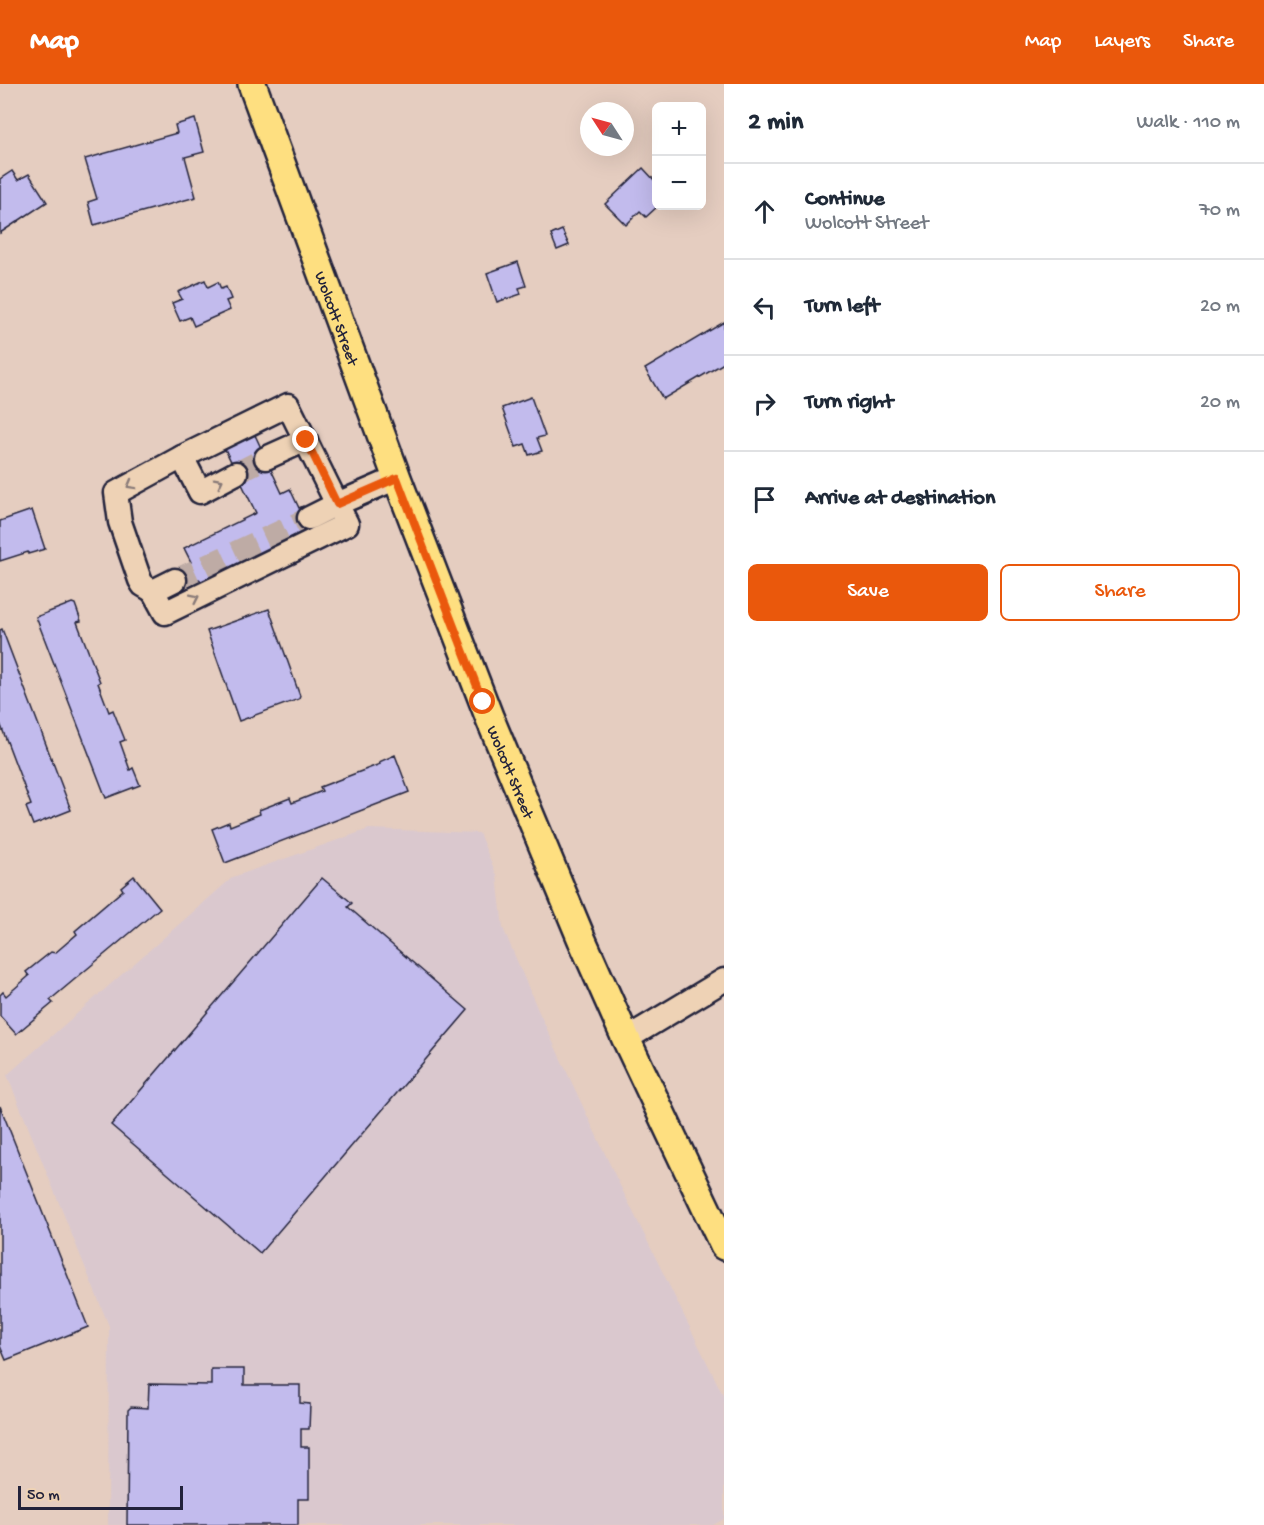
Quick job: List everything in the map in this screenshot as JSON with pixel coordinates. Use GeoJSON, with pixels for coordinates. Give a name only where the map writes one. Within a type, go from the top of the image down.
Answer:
{"type":"FeatureCollection","features":[{"type":"Feature","properties":{"kind":"main road","name":"Wolcott Street"},"geometry":{"type":"LineString","coordinates":[[252,84],[397,478],[490,719],[582,940],[724,1246]]}},
{"type":"Feature","properties":{"kind":"street"},"geometry":{"type":"LineString","coordinates":[[288,405],[306,440],[347,524],[165,613],[153,591],[143,585],[140,580],[120,522],[116,493],[182,457],[288,405]]}},
{"type":"Feature","properties":{"kind":"street"},"geometry":{"type":"LineString","coordinates":[[266,458],[306,440]]}},
{"type":"Feature","properties":{"kind":"street"},"geometry":{"type":"LineString","coordinates":[[182,457],[200,492],[237,473]]}},
{"type":"Feature","properties":{"kind":"street"},"geometry":{"type":"LineString","coordinates":[[309,518],[397,478]]}},
{"type":"Feature","properties":{"kind":"street"},"geometry":{"type":"LineString","coordinates":[[153,591],[175,579]]}},
{"type":"Feature","properties":{"kind":"street"},"geometry":{"type":"LineString","coordinates":[[626,1039],[724,980]]}},
{"type":"Feature","properties":{"kind":"shaded area"},"geometry":{"type":"Polygon","coordinates":[[[369,829],[479,833],[497,876],[503,928],[538,1010],[613,1171],[724,1397],[724,1519],[713,1525],[108,1525],[109,1326],[7,1075],[233,877],[369,829]]]}},
{"type":"Feature","properties":{"kind":"building"},"geometry":{"type":"Polygon","coordinates":[[[195,119],[204,152],[185,157],[196,197],[94,225],[88,202],[97,199],[85,159],[177,133],[175,125],[195,119]]]}},
{"type":"Feature","properties":{"kind":"building"},"geometry":{"type":"Polygon","coordinates":[[[643,168],[652,178],[654,210],[646,217],[640,211],[626,225],[605,204],[643,168]]]}},
{"type":"Feature","properties":{"kind":"building"},"geometry":{"type":"Polygon","coordinates":[[[12,171],[18,180],[29,174],[47,202],[0,233],[0,179],[12,171]]]}},
{"type":"Feature","properties":{"kind":"building"},"geometry":{"type":"Polygon","coordinates":[[[562,230],[569,245],[557,250],[551,235],[562,230]]]}},
{"type":"Feature","properties":{"kind":"building"},"geometry":{"type":"Polygon","coordinates":[[[518,262],[526,286],[519,288],[521,294],[497,302],[487,273],[518,262]]]}},
{"type":"Feature","properties":{"kind":"building"},"geometry":{"type":"Polygon","coordinates":[[[205,280],[208,287],[218,282],[221,289],[226,287],[231,299],[226,301],[230,310],[194,326],[190,317],[180,321],[172,303],[182,299],[178,292],[205,280]]]}},
{"type":"Feature","properties":{"kind":"building"},"geometry":{"type":"Polygon","coordinates":[[[724,322],[724,363],[663,399],[645,369],[724,322]]]}},
{"type":"Feature","properties":{"kind":"building"},"geometry":{"type":"Polygon","coordinates":[[[531,397],[545,436],[537,438],[542,451],[529,455],[525,444],[516,447],[502,408],[531,397]]]}},
{"type":"Feature","properties":{"kind":"building"},"geometry":{"type":"Polygon","coordinates":[[[255,435],[282,493],[290,489],[299,508],[303,506],[316,534],[203,588],[199,579],[179,588],[171,571],[191,562],[184,548],[256,513],[225,449],[255,435]]]}},
{"type":"Feature","properties":{"kind":"building"},"geometry":{"type":"Polygon","coordinates":[[[32,510],[45,549],[0,561],[0,521],[32,510]]]}},
{"type":"Feature","properties":{"kind":"building"},"geometry":{"type":"Polygon","coordinates":[[[72,603],[75,604],[81,621],[77,622],[109,712],[113,710],[125,740],[120,742],[130,770],[133,768],[140,785],[106,798],[36,617],[72,603]]]}},
{"type":"Feature","properties":{"kind":"building"},"geometry":{"type":"Polygon","coordinates":[[[269,609],[300,696],[299,699],[239,721],[207,631],[269,609]]]}},
{"type":"Feature","properties":{"kind":"building"},"geometry":{"type":"Polygon","coordinates":[[[2,629],[71,810],[33,825],[26,807],[31,805],[0,723],[0,630],[2,629]]]}},
{"type":"Feature","properties":{"kind":"building"},"geometry":{"type":"Polygon","coordinates":[[[395,755],[409,792],[225,863],[212,829],[229,822],[230,826],[260,814],[259,810],[290,798],[292,803],[322,791],[320,787],[380,764],[379,762],[395,755]]]}},
{"type":"Feature","properties":{"kind":"building"},"geometry":{"type":"Polygon","coordinates":[[[134,876],[160,908],[50,1000],[53,1003],[16,1034],[0,1016],[0,995],[3,992],[6,996],[29,976],[26,972],[51,952],[55,953],[77,934],[75,931],[123,890],[121,887],[134,876]]]}},
{"type":"Feature","properties":{"kind":"building"},"geometry":{"type":"Polygon","coordinates":[[[322,878],[352,903],[348,907],[468,1010],[260,1253],[111,1125],[322,878]]]}},
{"type":"Feature","properties":{"kind":"building"},"geometry":{"type":"Polygon","coordinates":[[[0,1106],[88,1327],[6,1360],[0,1346],[0,1106]]]}},
{"type":"Feature","properties":{"kind":"building"},"geometry":{"type":"Polygon","coordinates":[[[211,1369],[244,1369],[244,1385],[300,1385],[300,1403],[310,1404],[309,1429],[301,1429],[301,1447],[309,1447],[309,1499],[298,1499],[298,1525],[127,1525],[128,1410],[131,1407],[148,1408],[149,1384],[211,1385],[211,1369]]]}},
{"type":"Feature","properties":{"kind":"tunnel"},"geometry":{"type":"LineString","coordinates":[[236,473],[266,458]]}},
{"type":"Feature","properties":{"kind":"tunnel"},"geometry":{"type":"LineString","coordinates":[[175,580],[309,518]]}},
{"type":"Feature","properties":{"kind":"route"},"geometry":{"type":"LineString","coordinates":[[306,440],[337,504],[397,478],[483,702]]}}]}
